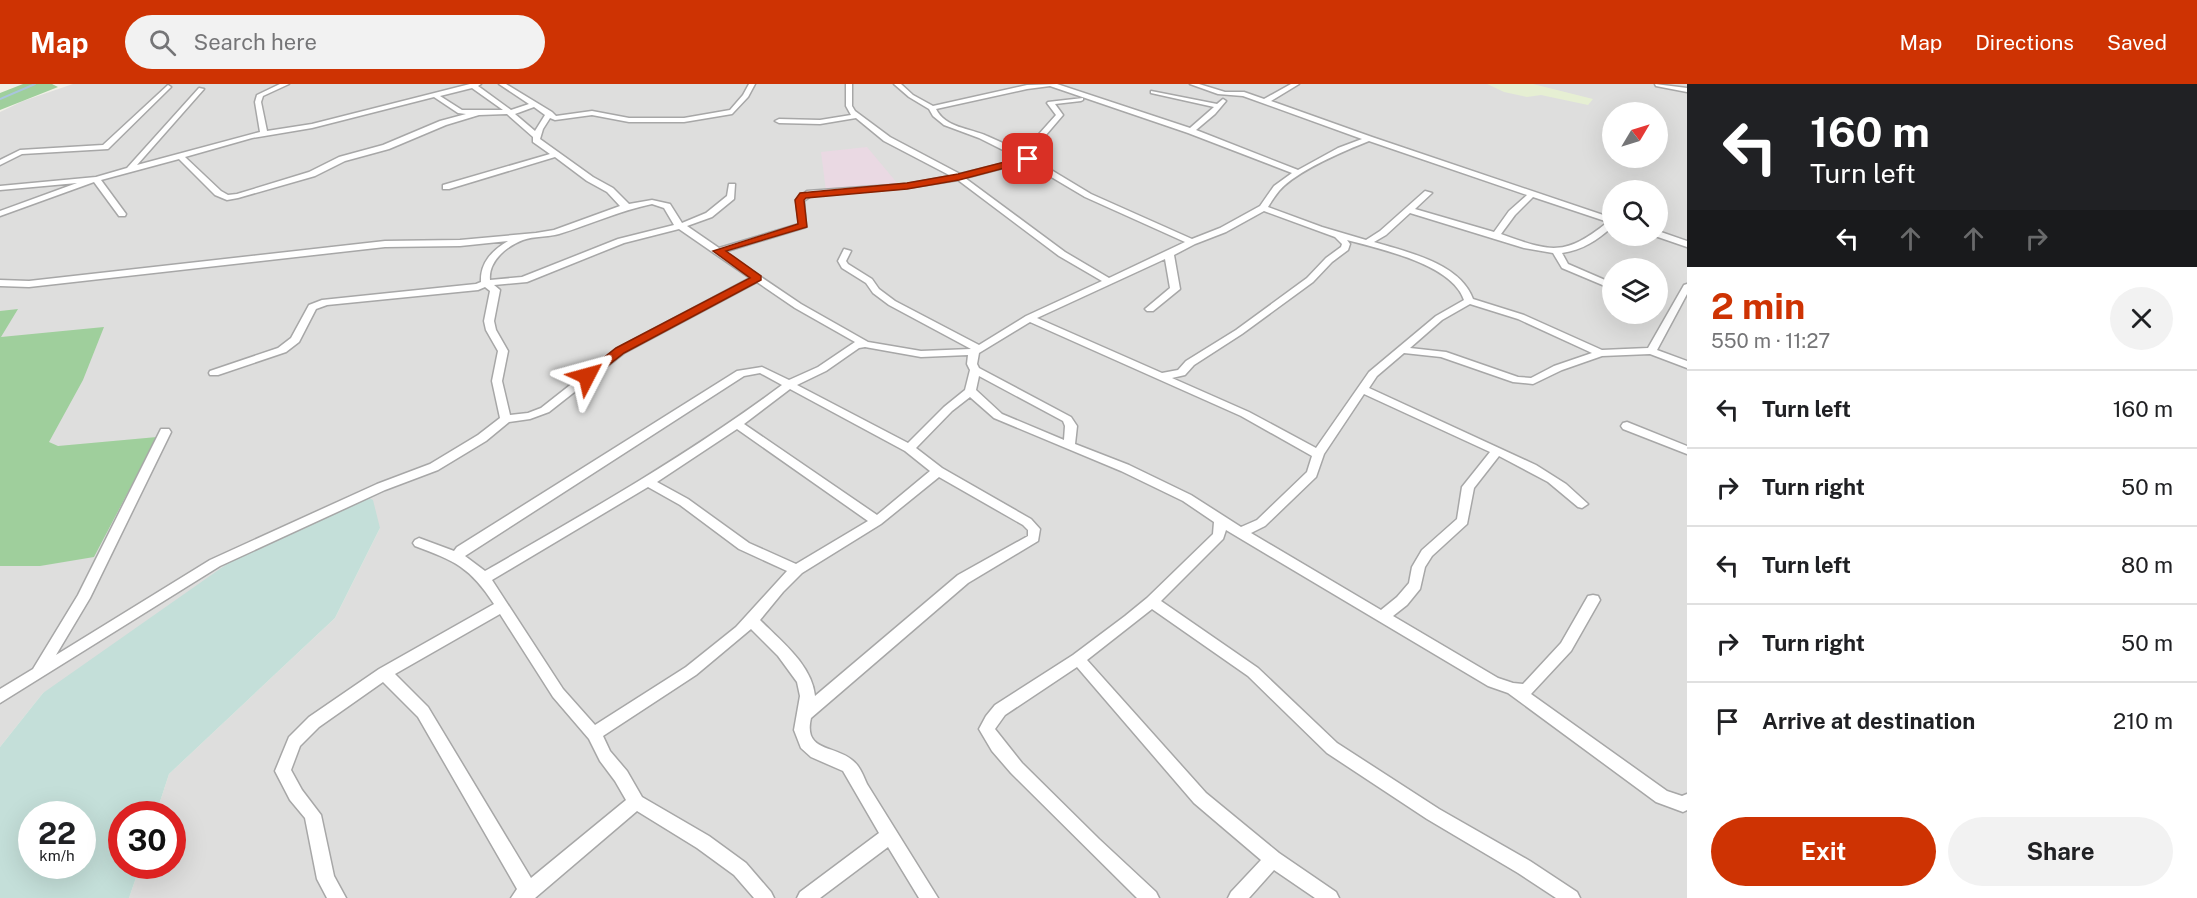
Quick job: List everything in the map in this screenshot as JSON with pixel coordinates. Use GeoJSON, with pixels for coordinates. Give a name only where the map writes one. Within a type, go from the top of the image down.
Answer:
{"type":"FeatureCollection","features":[{"type":"Feature","properties":{"kind":"street"},"geometry":{"type":"LineString","coordinates":[[264,134],[258,102],[260,95],[286,84]]}},
{"type":"Feature","properties":{"kind":"street"},"geometry":{"type":"LineString","coordinates":[[502,84],[555,118],[592,113],[629,120],[684,120],[732,112],[746,96],[752,84]]}},
{"type":"Feature","properties":{"kind":"street"},"geometry":{"type":"LineString","coordinates":[[849,84],[849,106],[857,116],[887,139],[959,177],[1062,254],[1110,282]]}},
{"type":"Feature","properties":{"kind":"street"},"geometry":{"type":"LineString","coordinates":[[897,84],[911,96],[932,108],[950,125],[978,134],[1026,157],[1076,188],[1192,242]]}},
{"type":"Feature","properties":{"kind":"street"},"geometry":{"type":"LineString","coordinates":[[932,108],[1001,94],[1025,85],[1050,84],[1191,131],[1298,173]]}},
{"type":"Feature","properties":{"kind":"street"},"geometry":{"type":"LineString","coordinates":[[1193,84],[1233,95],[1244,94],[1266,101],[1369,139],[1602,218]]}},
{"type":"Feature","properties":{"kind":"street"},"geometry":{"type":"LineString","coordinates":[[1266,101],[1296,84]]}},
{"type":"Feature","properties":{"kind":"street"},"geometry":{"type":"LineString","coordinates":[[1659,84],[1687,90]]}},
{"type":"Feature","properties":{"kind":"street"},"geometry":{"type":"LineString","coordinates":[[0,214],[130,169],[264,134],[312,126],[382,106],[436,96],[476,85],[537,136]]}},
{"type":"Feature","properties":{"kind":"street"},"geometry":{"type":"LineString","coordinates":[[0,163],[20,152],[105,147],[168,87]]}},
{"type":"Feature","properties":{"kind":"street"},"geometry":{"type":"LineString","coordinates":[[1244,94],[1251,88]]}},
{"type":"Feature","properties":{"kind":"street"},"geometry":{"type":"LineString","coordinates":[[130,169],[201,89]]}},
{"type":"Feature","properties":{"kind":"street"},"geometry":{"type":"LineString","coordinates":[[1153,92],[1218,106]]}},
{"type":"Feature","properties":{"kind":"street"},"geometry":{"type":"LineString","coordinates":[[1191,131],[1233,95]]}},
{"type":"Feature","properties":{"kind":"street"},"geometry":{"type":"LineString","coordinates":[[436,96],[460,111],[479,114]]}},
{"type":"Feature","properties":{"kind":"street"},"geometry":{"type":"LineString","coordinates":[[718,251],[803,225],[800,200],[810,193],[874,190],[959,177],[1026,157],[1060,115],[1050,103],[1090,98]]}},
{"type":"Feature","properties":{"kind":"street"},"geometry":{"type":"LineString","coordinates":[[180,156],[218,193],[227,198],[312,174],[342,159],[386,147],[443,123],[479,114],[507,112],[534,105]]}},
{"type":"Feature","properties":{"kind":"street"},"geometry":{"type":"LineString","coordinates":[[550,113],[536,140],[590,179],[610,190],[625,204],[624,207]]}},
{"type":"Feature","properties":{"kind":"street"},"geometry":{"type":"LineString","coordinates":[[779,121],[820,122],[857,116]]}},
{"type":"Feature","properties":{"kind":"street"},"geometry":{"type":"LineString","coordinates":[[484,578],[648,482],[737,424],[790,384],[822,369],[856,345],[865,344],[921,354],[976,351],[1029,318],[1192,242],[1223,230],[1263,208],[1277,188],[1298,173],[1341,150],[1369,139]]}},
{"type":"Feature","properties":{"kind":"street"},"geometry":{"type":"LineString","coordinates":[[446,187],[557,154]]}},
{"type":"Feature","properties":{"kind":"street"},"geometry":{"type":"LineString","coordinates":[[0,188],[96,179]]}},
{"type":"Feature","properties":{"kind":"street"},"geometry":{"type":"LineString","coordinates":[[96,179],[122,214]]}},
{"type":"Feature","properties":{"kind":"street"},"geometry":{"type":"LineString","coordinates":[[214,373],[282,350],[295,340],[312,307],[325,302],[478,287],[486,283],[524,280],[621,241],[709,215],[731,197],[732,186]]}},
{"type":"Feature","properties":{"kind":"street"},"geometry":{"type":"LineString","coordinates":[[1368,242],[1383,233],[1428,193]]}},
{"type":"Feature","properties":{"kind":"street"},"geometry":{"type":"LineString","coordinates":[[1496,235],[1512,213],[1532,194]]}},
{"type":"Feature","properties":{"kind":"street"},"geometry":{"type":"LineString","coordinates":[[0,283],[29,284],[385,244],[460,243],[524,237],[556,232],[624,207],[652,202],[667,206],[679,225],[798,306],[865,344]]}},
{"type":"Feature","properties":{"kind":"street"},"geometry":{"type":"LineString","coordinates":[[1263,208],[1338,235],[1413,257],[1445,272],[1468,294],[1469,301]]}},
{"type":"Feature","properties":{"kind":"street"},"geometry":{"type":"LineString","coordinates":[[1409,210],[1525,245],[1556,250],[1581,246],[1602,230]]}},
{"type":"Feature","properties":{"kind":"street"},"geometry":{"type":"LineString","coordinates":[[1161,376],[1181,373],[1190,363],[1239,332],[1310,280],[1329,260],[1345,248],[1346,244],[1338,235]]}},
{"type":"Feature","properties":{"kind":"street"},"geometry":{"type":"LineString","coordinates":[[506,419],[498,394],[497,370],[503,355],[502,345],[490,328],[489,313],[495,298],[495,290],[486,283],[485,273],[493,257],[509,244],[524,237]]}},
{"type":"Feature","properties":{"kind":"street"},"geometry":{"type":"LineString","coordinates":[[1668,237],[1687,244]]}},
{"type":"Feature","properties":{"kind":"street"},"geometry":{"type":"LineString","coordinates":[[1556,250],[1565,266],[1602,282]]}},
{"type":"Feature","properties":{"kind":"street"},"geometry":{"type":"LineString","coordinates":[[847,251],[842,261],[845,266],[869,281],[876,291],[892,303],[976,351]]}},
{"type":"Feature","properties":{"kind":"street"},"geometry":{"type":"LineString","coordinates":[[1150,309],[1168,297],[1175,289],[1169,254]]}},
{"type":"Feature","properties":{"kind":"street"},"geometry":{"type":"LineString","coordinates":[[0,697],[215,563],[370,492],[434,467],[482,438],[506,419],[531,416],[545,410],[620,351],[757,278]]}},
{"type":"Feature","properties":{"kind":"street"},"geometry":{"type":"LineString","coordinates":[[1651,351],[1664,332],[1670,315],[1682,302],[1687,287]]}},
{"type":"Feature","properties":{"kind":"street"},"geometry":{"type":"LineString","coordinates":[[1242,532],[1261,523],[1312,474],[1318,454],[1373,374],[1439,318],[1469,301],[1521,317],[1601,353]]}},
{"type":"Feature","properties":{"kind":"street"},"geometry":{"type":"LineString","coordinates":[[1029,318],[1245,414],[1318,454]]}},
{"type":"Feature","properties":{"kind":"street"},"geometry":{"type":"LineString","coordinates":[[1401,350],[1442,354],[1523,382],[1533,381],[1558,368],[1601,353],[1651,351],[1687,365]]}},
{"type":"Feature","properties":{"kind":"street"},"geometry":{"type":"LineString","coordinates":[[976,351],[972,364],[975,370],[1067,419],[1071,426],[1069,446]]}},
{"type":"Feature","properties":{"kind":"street"},"geometry":{"type":"LineString","coordinates":[[457,557],[462,550],[741,373],[762,370],[909,447],[938,471],[1027,522],[1034,529],[1034,538],[963,579],[804,715]]}},
{"type":"Feature","properties":{"kind":"street"},"geometry":{"type":"LineString","coordinates":[[909,447],[970,391],[975,370]]}},
{"type":"Feature","properties":{"kind":"street"},"geometry":{"type":"LineString","coordinates":[[1181,373],[1187,388]]}},
{"type":"Feature","properties":{"kind":"street"},"geometry":{"type":"LineString","coordinates":[[1362,389],[1536,469],[1561,484],[1582,504]]}},
{"type":"Feature","properties":{"kind":"street"},"geometry":{"type":"LineString","coordinates":[[970,391],[999,416],[1051,441],[1069,446],[1162,484],[1220,521],[1493,682],[1513,689],[1526,690],[1534,683],[1566,647],[1593,600]]}},
{"type":"Feature","properties":{"kind":"street"},"geometry":{"type":"LineString","coordinates":[[737,424],[877,521]]}},
{"type":"Feature","properties":{"kind":"street"},"geometry":{"type":"LineString","coordinates":[[1627,426],[1687,450]]}},
{"type":"Feature","properties":{"kind":"street"},"geometry":{"type":"LineString","coordinates":[[38,673],[83,598],[165,432]]}},
{"type":"Feature","properties":{"kind":"street"},"geometry":{"type":"LineString","coordinates":[[1383,616],[1402,601],[1415,585],[1419,567],[1427,553],[1463,520],[1468,487],[1497,451]]}},
{"type":"Feature","properties":{"kind":"street"},"geometry":{"type":"LineString","coordinates":[[594,734],[691,671],[751,620],[797,570],[877,521],[938,471]]}},
{"type":"Feature","properties":{"kind":"street"},"geometry":{"type":"LineString","coordinates":[[648,482],[684,502],[744,546],[797,570]]}},
{"type":"Feature","properties":{"kind":"street"},"geometry":{"type":"LineString","coordinates":[[1150,898],[1066,819],[1012,763],[993,741],[987,729],[1000,710],[1078,659],[1152,602],[1219,536],[1220,521]]}},
{"type":"Feature","properties":{"kind":"street"},"geometry":{"type":"LineString","coordinates":[[419,543],[457,557],[484,578],[558,693],[594,734],[605,756],[636,802],[703,842],[740,869],[765,898]]}},
{"type":"Feature","properties":{"kind":"street"},"geometry":{"type":"LineString","coordinates":[[1152,602],[1253,672],[1332,748],[1433,814],[1524,867],[1571,898]]}},
{"type":"Feature","properties":{"kind":"street"},"geometry":{"type":"LineString","coordinates":[[337,898],[326,879],[313,815],[296,795],[283,771],[294,742],[314,722],[384,673],[502,606]]}},
{"type":"Feature","properties":{"kind":"street"},"geometry":{"type":"LineString","coordinates":[[751,620],[789,660],[807,688],[808,699],[800,731],[805,742],[814,751],[846,764],[853,771],[860,788],[929,898]]}},
{"type":"Feature","properties":{"kind":"street"},"geometry":{"type":"LineString","coordinates":[[1078,659],[1200,798],[1273,860],[1330,898]]}},
{"type":"Feature","properties":{"kind":"street"},"geometry":{"type":"LineString","coordinates":[[384,673],[423,712],[525,895],[636,802]]}},
{"type":"Feature","properties":{"kind":"street"},"geometry":{"type":"LineString","coordinates":[[1513,689],[1662,797],[1683,804],[1687,802]]}},
{"type":"Feature","properties":{"kind":"street"},"geometry":{"type":"LineString","coordinates":[[806,898],[890,835]]}},
{"type":"Feature","properties":{"kind":"street"},"geometry":{"type":"LineString","coordinates":[[1237,898],[1273,860]]}},
{"type":"Feature","properties":{"kind":"shaded area"},"geometry":{"type":"Polygon","coordinates":[[[73,84],[1687,84],[1687,898],[129,898],[136,879],[186,879],[186,801],[160,801],[169,774],[335,618],[380,528],[43,693],[0,747],[0,112],[23,101],[73,84]]]}},
{"type":"Feature","properties":{"kind":"shaded area"},"geometry":{"type":"Polygon","coordinates":[[[867,147],[898,184],[826,191],[821,152],[867,147]]]}},
{"type":"Feature","properties":{"kind":"shaded area"},"geometry":{"type":"Polygon","coordinates":[[[364,495],[373,500],[380,528],[335,618],[169,774],[160,801],[108,801],[108,879],[136,879],[129,898],[0,898],[0,747],[43,693],[254,545],[364,495]]]}},
{"type":"Feature","properties":{"kind":"green space"},"geometry":{"type":"Polygon","coordinates":[[[23,84],[52,84],[58,87],[0,110],[0,93],[23,84]]]}},
{"type":"Feature","properties":{"kind":"green space"},"geometry":{"type":"Polygon","coordinates":[[[1487,84],[1533,84],[1593,99],[1588,105],[1541,95],[1527,97],[1504,92],[1487,84]]]}},
{"type":"Feature","properties":{"kind":"green space"},"geometry":{"type":"Polygon","coordinates":[[[18,309],[1,337],[104,327],[83,380],[49,442],[58,446],[157,437],[94,557],[40,566],[0,566],[0,311],[18,309]]]}},
{"type":"Feature","properties":{"kind":"waterway"},"geometry":{"type":"LineString","coordinates":[[0,99],[35,84]]}},
{"type":"Feature","properties":{"kind":"route"},"geometry":{"type":"LineString","coordinates":[[587,376],[620,351],[757,278],[718,251],[800,227],[804,219],[800,200],[804,195],[907,186],[959,177],[1028,159]]}}]}
